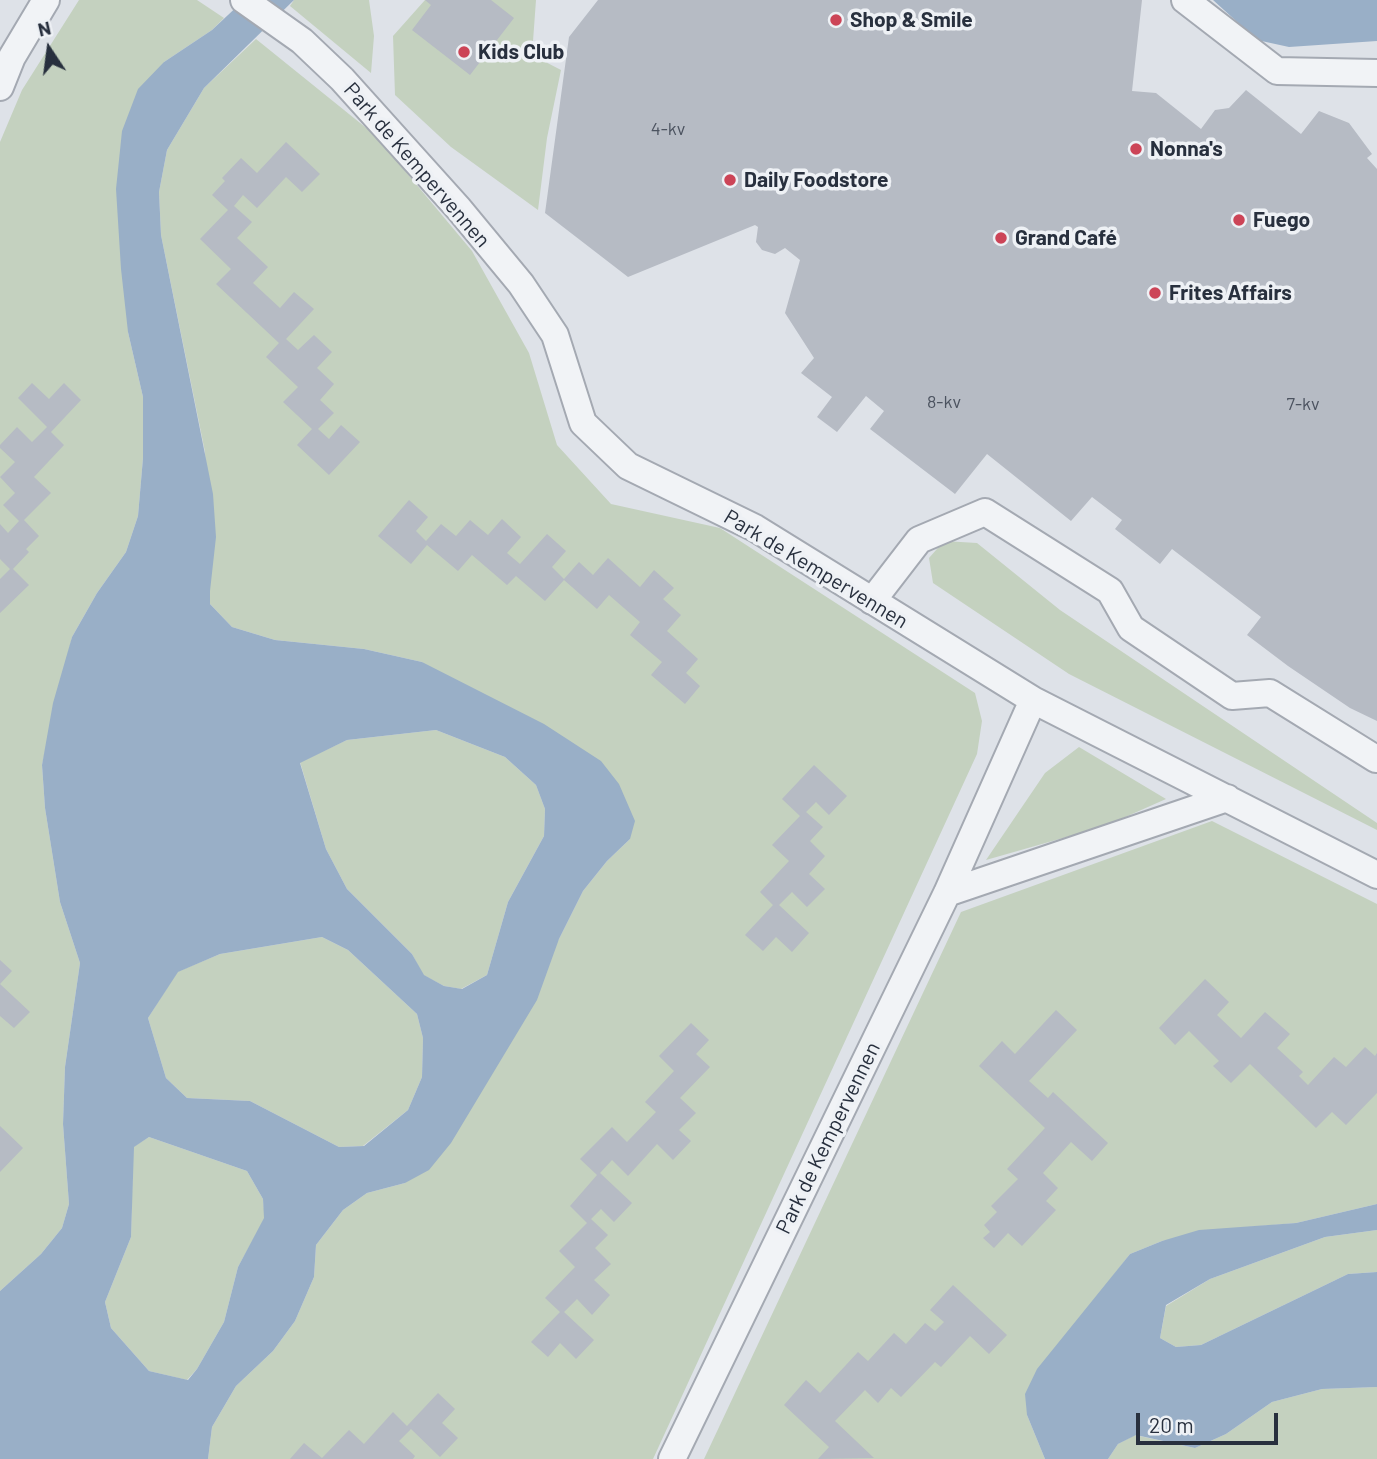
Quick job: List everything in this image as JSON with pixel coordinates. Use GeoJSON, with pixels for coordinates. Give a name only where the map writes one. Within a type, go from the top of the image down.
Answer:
{"type":"FeatureCollection","features":[{"type":"Feature","properties":{"kind":"lane"},"geometry":{"type":"LineString","coordinates":[[0,87],[12,57],[46,0]]}},
{"type":"Feature","properties":{"kind":"lane","name":"Park de Kempervennen"},"geometry":{"type":"LineString","coordinates":[[244,0],[302,41],[342,79],[426,171],[520,285],[555,335],[583,423],[628,466],[755,528],[1033,700],[1377,875]]}},
{"type":"Feature","properties":{"kind":"lane"},"geometry":{"type":"LineString","coordinates":[[1185,0],[1276,71],[1377,73]]}},
{"type":"Feature","properties":{"kind":"lane"},"geometry":{"type":"LineString","coordinates":[[872,601],[919,540],[985,512],[1110,591],[1131,628],[1232,696],[1270,693],[1376,759]]}},
{"type":"Feature","properties":{"kind":"lane","name":"Park de Kempervennen"},"geometry":{"type":"LineString","coordinates":[[672,1459],[947,893],[1033,700]]}},
{"type":"Feature","properties":{"kind":"lane"},"geometry":{"type":"LineString","coordinates":[[947,893],[1227,797]]}},
{"type":"Feature","properties":{"kind":"green space"},"geometry":{"type":"Polygon","coordinates":[[[79,0],[197,0],[224,18],[212,30],[164,62],[128,332],[143,397],[143,458],[138,516],[126,552],[97,593],[72,637],[42,765],[45,808],[60,902],[80,963],[65,1067],[63,1124],[69,1204],[62,1228],[41,1254],[0,1291],[0,142],[22,90],[79,0]]]}},
{"type":"Feature","properties":{"kind":"green space"},"geometry":{"type":"Polygon","coordinates":[[[294,0],[369,0],[374,36],[371,73],[290,6],[294,0]]]}},
{"type":"Feature","properties":{"kind":"green space"},"geometry":{"type":"Polygon","coordinates":[[[425,0],[536,0],[532,55],[561,70],[547,138],[538,210],[451,147],[395,95],[393,36],[425,0]]]}},
{"type":"Feature","properties":{"kind":"green space"},"geometry":{"type":"Polygon","coordinates":[[[256,39],[375,135],[472,251],[529,353],[557,445],[611,504],[720,528],[975,693],[982,721],[977,754],[653,1459],[208,1459],[212,1427],[236,1386],[273,1351],[295,1321],[314,1277],[316,1245],[343,1210],[367,1193],[405,1183],[559,939],[583,891],[607,861],[630,839],[422,662],[364,649],[275,640],[232,627],[210,604],[205,452],[161,235],[159,192],[167,150],[204,88],[256,39]]]}},
{"type":"Feature","properties":{"kind":"green space"},"geometry":{"type":"Polygon","coordinates":[[[944,541],[977,543],[1060,610],[1377,823],[1377,830],[1069,674],[933,583],[929,558],[944,541]]]}},
{"type":"Feature","properties":{"kind":"green space"},"geometry":{"type":"Polygon","coordinates":[[[436,730],[505,757],[536,785],[545,809],[544,836],[508,902],[487,975],[461,989],[444,986],[423,975],[412,954],[347,889],[326,849],[300,762],[347,740],[436,730]]]}},
{"type":"Feature","properties":{"kind":"green space"},"geometry":{"type":"Polygon","coordinates":[[[1079,747],[1166,799],[1105,826],[986,860],[1045,773],[1079,747]]]}},
{"type":"Feature","properties":{"kind":"green space"},"geometry":{"type":"Polygon","coordinates":[[[1212,821],[1377,904],[1377,1204],[1296,1223],[1249,1227],[1162,1241],[1130,1254],[1072,1329],[1027,1415],[1045,1459],[704,1459],[961,912],[1212,821]]]}},
{"type":"Feature","properties":{"kind":"green space"},"geometry":{"type":"Polygon","coordinates":[[[322,937],[348,950],[417,1014],[423,1038],[422,1077],[408,1110],[363,1146],[339,1147],[250,1101],[187,1098],[166,1078],[148,1018],[177,972],[220,954],[322,937]]]}},
{"type":"Feature","properties":{"kind":"green space"},"geometry":{"type":"Polygon","coordinates":[[[149,1137],[247,1171],[263,1199],[265,1218],[238,1267],[224,1322],[197,1369],[187,1380],[149,1371],[111,1328],[105,1302],[131,1237],[133,1147],[149,1137]]]}},
{"type":"Feature","properties":{"kind":"green space"},"geometry":{"type":"Polygon","coordinates":[[[1377,1230],[1377,1272],[1348,1274],[1201,1345],[1176,1347],[1160,1338],[1166,1306],[1210,1279],[1325,1237],[1377,1230]]]}},
{"type":"Feature","properties":{"kind":"green space"},"geometry":{"type":"Polygon","coordinates":[[[1377,1387],[1377,1459],[1108,1459],[1118,1444],[1135,1435],[1195,1448],[1226,1434],[1272,1402],[1322,1389],[1377,1387]]]}},
{"type":"Feature","properties":{"kind":"water"},"geometry":{"type":"Polygon","coordinates":[[[244,0],[294,0],[204,88],[167,150],[159,192],[161,235],[213,494],[216,537],[210,604],[232,627],[275,640],[364,649],[422,662],[544,724],[601,761],[619,784],[635,821],[630,839],[607,861],[583,891],[559,939],[537,1000],[451,1143],[429,1170],[405,1183],[367,1193],[343,1210],[316,1245],[314,1277],[295,1321],[273,1351],[236,1386],[212,1427],[208,1459],[0,1459],[0,1291],[41,1254],[62,1228],[69,1204],[63,1124],[65,1067],[80,963],[60,902],[45,808],[42,765],[53,703],[72,637],[97,593],[126,552],[138,516],[143,458],[143,397],[128,332],[121,269],[116,189],[122,131],[138,89],[164,62],[212,30],[244,0]],[[436,730],[347,740],[300,763],[326,849],[347,889],[412,954],[424,975],[444,986],[462,989],[487,975],[508,902],[544,836],[545,809],[536,785],[505,757],[436,730]],[[322,937],[220,954],[178,972],[148,1018],[166,1078],[187,1098],[250,1101],[339,1147],[364,1146],[408,1110],[422,1077],[423,1038],[417,1014],[348,950],[322,937]],[[149,1137],[134,1147],[131,1237],[105,1302],[111,1328],[149,1371],[188,1380],[224,1322],[238,1267],[264,1218],[263,1199],[247,1171],[149,1137]]]}},
{"type":"Feature","properties":{"kind":"water"},"geometry":{"type":"Polygon","coordinates":[[[1213,0],[1377,0],[1377,41],[1289,47],[1257,40],[1213,0]]]}},
{"type":"Feature","properties":{"kind":"water"},"geometry":{"type":"Polygon","coordinates":[[[1377,1204],[1377,1230],[1325,1237],[1210,1279],[1166,1305],[1160,1338],[1176,1347],[1201,1345],[1348,1274],[1377,1272],[1377,1387],[1322,1389],[1272,1402],[1226,1434],[1195,1448],[1136,1435],[1118,1444],[1108,1459],[1045,1459],[1027,1415],[1025,1394],[1037,1369],[1130,1254],[1199,1230],[1296,1223],[1377,1204]]]}},
{"type":"Feature","properties":{"kind":"building","name":"Kids Club"},"geometry":{"type":"Polygon","coordinates":[[[425,0],[491,0],[514,18],[470,75],[412,30],[431,5],[425,0]]]}},
{"type":"Feature","properties":{"kind":"building"},"geometry":{"type":"Polygon","coordinates":[[[598,0],[1142,0],[1132,91],[1156,93],[1201,129],[1215,110],[1229,108],[1246,90],[1301,134],[1319,111],[1349,123],[1372,154],[1367,158],[1377,169],[1377,721],[1350,708],[1247,635],[1261,617],[1172,549],[1160,564],[1115,529],[1122,520],[1092,497],[1071,521],[987,454],[955,494],[870,429],[884,411],[866,396],[837,432],[817,417],[832,397],[801,373],[814,358],[785,313],[800,260],[785,248],[775,254],[762,250],[756,242],[758,227],[755,225],[628,277],[545,213],[569,37],[598,0]]]}},
{"type":"Feature","properties":{"kind":"building"},"geometry":{"type":"Polygon","coordinates":[[[286,142],[320,174],[302,192],[286,177],[257,208],[243,195],[234,206],[252,222],[237,238],[268,267],[253,283],[280,308],[294,292],[314,309],[286,339],[298,350],[314,335],[332,352],[317,368],[334,384],[320,400],[334,413],[318,429],[329,439],[341,425],[360,442],[329,475],[297,445],[312,429],[283,402],[298,387],[266,357],[279,343],[216,284],[231,269],[200,239],[228,210],[212,195],[225,181],[222,178],[241,158],[257,173],[286,142]]]}},
{"type":"Feature","properties":{"kind":"building"},"geometry":{"type":"Polygon","coordinates":[[[32,383],[49,399],[64,383],[81,400],[51,432],[64,445],[34,477],[51,493],[24,520],[39,536],[26,549],[29,552],[13,569],[29,585],[0,613],[0,579],[10,569],[0,559],[0,524],[8,533],[19,521],[3,505],[15,493],[0,477],[15,462],[0,445],[17,427],[32,442],[47,427],[18,398],[32,383]]]}},
{"type":"Feature","properties":{"kind":"building"},"geometry":{"type":"Polygon","coordinates":[[[409,500],[428,517],[416,531],[426,541],[441,524],[456,536],[470,520],[488,535],[502,519],[521,537],[507,553],[520,564],[547,534],[566,551],[552,567],[564,579],[579,562],[593,575],[608,558],[640,587],[654,570],[674,588],[663,599],[681,615],[667,631],[698,659],[686,673],[700,686],[685,704],[651,675],[662,662],[630,635],[640,622],[609,595],[597,609],[564,580],[545,601],[516,576],[507,585],[472,555],[458,571],[427,545],[411,564],[378,536],[409,500]]]}},
{"type":"Feature","properties":{"kind":"building"},"geometry":{"type":"Polygon","coordinates":[[[814,765],[847,796],[829,815],[816,802],[806,812],[823,827],[810,841],[825,856],[809,874],[825,889],[807,907],[792,892],[779,905],[809,933],[792,952],[776,937],[763,951],[745,935],[773,905],[760,892],[789,861],[772,845],[800,816],[782,799],[814,765]]]}},
{"type":"Feature","properties":{"kind":"building"},"geometry":{"type":"Polygon","coordinates":[[[0,960],[12,971],[0,984],[0,960]]]}},
{"type":"Feature","properties":{"kind":"building"},"geometry":{"type":"Polygon","coordinates":[[[1205,979],[1229,1002],[1217,1015],[1241,1038],[1265,1012],[1290,1034],[1277,1048],[1303,1072],[1299,1076],[1308,1085],[1334,1057],[1346,1067],[1365,1047],[1375,1056],[1377,1053],[1377,1093],[1346,1125],[1332,1112],[1316,1128],[1250,1064],[1231,1083],[1213,1066],[1219,1061],[1189,1031],[1175,1045],[1159,1028],[1205,979]]]}},
{"type":"Feature","properties":{"kind":"building"},"geometry":{"type":"Polygon","coordinates":[[[0,984],[30,1012],[14,1028],[0,1016],[0,984]]]}},
{"type":"Feature","properties":{"kind":"building"},"geometry":{"type":"Polygon","coordinates":[[[1056,1010],[1077,1030],[1029,1081],[1048,1098],[1053,1092],[1108,1143],[1092,1161],[1071,1142],[1043,1173],[1058,1188],[1046,1201],[1056,1210],[1022,1246],[1008,1233],[994,1248],[983,1238],[990,1232],[984,1225],[997,1212],[991,1206],[1018,1179],[1007,1169],[1045,1128],[979,1066],[1002,1041],[1015,1054],[1056,1010]]]}},
{"type":"Feature","properties":{"kind":"building"},"geometry":{"type":"Polygon","coordinates":[[[691,1023],[709,1040],[696,1054],[710,1067],[680,1098],[696,1113],[679,1130],[691,1141],[673,1160],[657,1144],[628,1176],[612,1160],[600,1173],[632,1203],[614,1222],[601,1209],[591,1219],[608,1235],[595,1248],[611,1264],[594,1280],[610,1295],[592,1315],[577,1299],[564,1312],[594,1340],[576,1359],[560,1343],[548,1357],[531,1342],[560,1312],[545,1298],[575,1267],[559,1251],[587,1223],[570,1206],[597,1175],[580,1159],[612,1127],[627,1142],[656,1112],[645,1102],[674,1071],[659,1056],[691,1023]]]}},
{"type":"Feature","properties":{"kind":"building"},"geometry":{"type":"Polygon","coordinates":[[[0,1126],[23,1148],[0,1172],[0,1126]]]}},
{"type":"Feature","properties":{"kind":"building"},"geometry":{"type":"Polygon","coordinates":[[[953,1285],[1007,1335],[989,1354],[970,1336],[941,1367],[935,1362],[901,1397],[891,1388],[878,1403],[865,1390],[835,1421],[874,1458],[818,1459],[829,1447],[784,1405],[806,1380],[820,1393],[858,1352],[868,1361],[894,1333],[906,1344],[925,1323],[935,1331],[944,1322],[930,1310],[953,1285]]]}},
{"type":"Feature","properties":{"kind":"building"},"geometry":{"type":"Polygon","coordinates":[[[438,1393],[455,1409],[442,1423],[458,1438],[440,1457],[411,1429],[399,1441],[415,1456],[413,1459],[290,1459],[304,1443],[322,1458],[349,1430],[364,1444],[393,1412],[407,1426],[438,1393]]]}},
{"type":"Feature","properties":{"kind":"place","name":"Shop & Smile"},"geometry":{"type":"Point","coordinates":[836,20]}},
{"type":"Feature","properties":{"kind":"place","name":"Kids Club"},"geometry":{"type":"Point","coordinates":[464,52]}},
{"type":"Feature","properties":{"kind":"place","name":"Nonna's"},"geometry":{"type":"Point","coordinates":[1136,149]}},
{"type":"Feature","properties":{"kind":"place","name":"Daily Foodstore"},"geometry":{"type":"Point","coordinates":[730,180]}},
{"type":"Feature","properties":{"kind":"place","name":"Fuego"},"geometry":{"type":"Point","coordinates":[1239,220]}},
{"type":"Feature","properties":{"kind":"place","name":"Grand Café"},"geometry":{"type":"Point","coordinates":[1001,238]}},
{"type":"Feature","properties":{"kind":"place","name":"Frites Affairs"},"geometry":{"type":"Point","coordinates":[1155,293]}}]}
